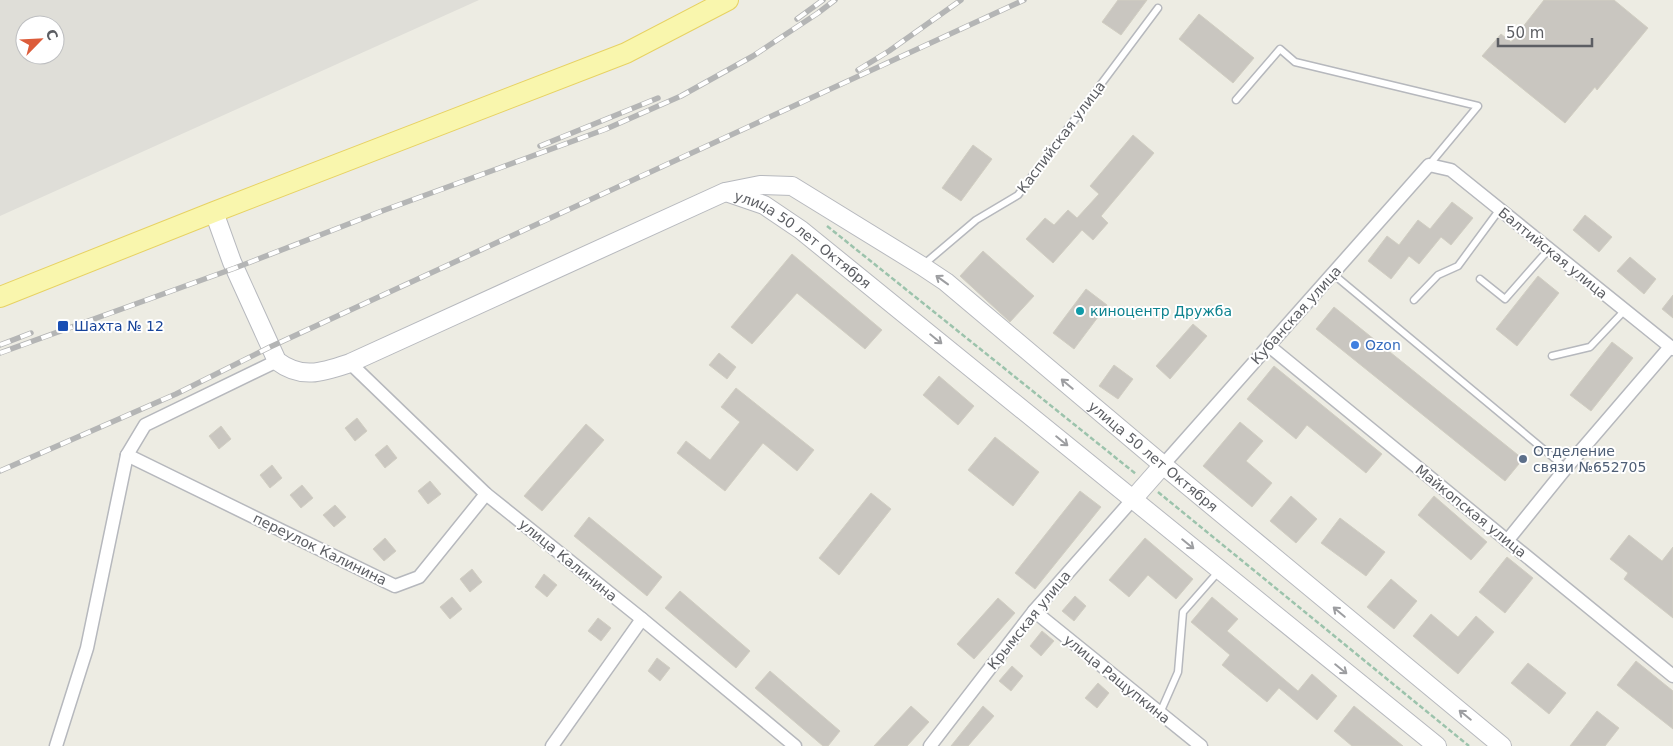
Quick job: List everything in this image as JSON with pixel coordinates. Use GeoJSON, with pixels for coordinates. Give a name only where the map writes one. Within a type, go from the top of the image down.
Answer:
{"type":"FeatureCollection","features":[{"type":"Feature","properties":{"kind":"main road"},"geometry":{"type":"LineString","coordinates":[[0,297],[626,52],[728,0]]}},
{"type":"Feature","properties":{"kind":"street","name":"Балтийская улица"},"geometry":{"type":"LineString","coordinates":[[1429,165],[1451,170],[1672,348]]}},
{"type":"Feature","properties":{"kind":"street","name":"Кубанская улица"},"geometry":{"type":"LineString","coordinates":[[1163,465],[1429,165]]}},
{"type":"Feature","properties":{"kind":"street","name":"улица 50 лет Октября"},"geometry":{"type":"LineString","coordinates":[[725,192],[760,185],[792,186],[946,282],[1502,746]]}},
{"type":"Feature","properties":{"kind":"street"},"geometry":{"type":"LineString","coordinates":[[214,212],[232,262],[277,361],[288,370],[324,372],[350,363],[725,192]]}},
{"type":"Feature","properties":{"kind":"street","name":"улица 50 лет Октября"},"geometry":{"type":"LineString","coordinates":[[725,192],[764,205],[802,230],[1437,746]]}},
{"type":"Feature","properties":{"kind":"street","name":"Майкопская улица"},"geometry":{"type":"LineString","coordinates":[[1269,346],[1673,676]]}},
{"type":"Feature","properties":{"kind":"street"},"geometry":{"type":"LineString","coordinates":[[1508,540],[1566,468],[1672,348]]}},
{"type":"Feature","properties":{"kind":"street"},"geometry":{"type":"LineString","coordinates":[[56,746],[87,648],[127,455],[145,425],[277,361]]}},
{"type":"Feature","properties":{"kind":"street","name":"улица Калинина"},"geometry":{"type":"LineString","coordinates":[[350,363],[486,494],[642,619],[795,746]]}},
{"type":"Feature","properties":{"kind":"street","name":"переулок Калинина"},"geometry":{"type":"LineString","coordinates":[[127,455],[395,586],[419,577],[486,494]]}},
{"type":"Feature","properties":{"kind":"street"},"geometry":{"type":"LineString","coordinates":[[1133,498],[1163,465]]}},
{"type":"Feature","properties":{"kind":"street","name":"Крымская улица"},"geometry":{"type":"LineString","coordinates":[[930,746],[1034,612],[1133,498]]}},
{"type":"Feature","properties":{"kind":"street","name":"улица Ращупкина"},"geometry":{"type":"LineString","coordinates":[[1034,612],[1201,746]]}},
{"type":"Feature","properties":{"kind":"street"},"geometry":{"type":"LineString","coordinates":[[552,746],[642,619]]}},
{"type":"Feature","properties":{"kind":"lane","name":"Каспийская улица"},"geometry":{"type":"LineString","coordinates":[[922,266],[976,220],[1018,194],[1158,8]]}},
{"type":"Feature","properties":{"kind":"lane"},"geometry":{"type":"LineString","coordinates":[[1236,100],[1280,48],[1295,62],[1478,106],[1429,165]]}},
{"type":"Feature","properties":{"kind":"lane"},"geometry":{"type":"LineString","coordinates":[[1414,300],[1438,274],[1458,266],[1500,209]]}},
{"type":"Feature","properties":{"kind":"lane"},"geometry":{"type":"LineString","coordinates":[[1480,279],[1505,299],[1549,249]]}},
{"type":"Feature","properties":{"kind":"lane"},"geometry":{"type":"LineString","coordinates":[[1333,274],[1566,468]]}},
{"type":"Feature","properties":{"kind":"lane"},"geometry":{"type":"LineString","coordinates":[[1552,356],[1590,347],[1625,310]]}},
{"type":"Feature","properties":{"kind":"lane"},"geometry":{"type":"LineString","coordinates":[[1160,713],[1178,672],[1183,612],[1220,570]]}},
{"type":"Feature","properties":{"kind":"shaded area"},"geometry":{"type":"Polygon","coordinates":[[[0,0],[479,0],[0,216],[0,0]]]}},
{"type":"Feature","properties":{"kind":"building"},"geometry":{"type":"Polygon","coordinates":[[[1118,0],[1147,0],[1121,35],[1102,22],[1118,0]]]}},
{"type":"Feature","properties":{"kind":"building"},"geometry":{"type":"Polygon","coordinates":[[[1544,0],[1614,0],[1648,28],[1597,90],[1595,87],[1565,123],[1482,56],[1501,34],[1511,42],[1544,0]]]}},
{"type":"Feature","properties":{"kind":"building"},"geometry":{"type":"Polygon","coordinates":[[[1199,14],[1254,58],[1233,83],[1179,39],[1199,14]]]}},
{"type":"Feature","properties":{"kind":"building"},"geometry":{"type":"Polygon","coordinates":[[[1133,135],[1154,153],[1101,216],[1108,223],[1093,240],[1082,230],[1053,263],[1026,239],[1045,218],[1054,225],[1068,210],[1077,218],[1099,194],[1090,186],[1133,135]]]}},
{"type":"Feature","properties":{"kind":"building"},"geometry":{"type":"Polygon","coordinates":[[[973,145],[992,159],[961,201],[942,188],[973,145]]]}},
{"type":"Feature","properties":{"kind":"building"},"geometry":{"type":"Polygon","coordinates":[[[1452,202],[1473,218],[1451,245],[1441,237],[1419,264],[1409,256],[1391,279],[1368,261],[1387,236],[1399,245],[1418,220],[1430,229],[1452,202]]]}},
{"type":"Feature","properties":{"kind":"building"},"geometry":{"type":"Polygon","coordinates":[[[1585,215],[1612,237],[1599,252],[1573,230],[1585,215]]]}},
{"type":"Feature","properties":{"kind":"building"},"geometry":{"type":"Polygon","coordinates":[[[983,251],[1034,296],[1010,322],[960,276],[983,251]]]}},
{"type":"Feature","properties":{"kind":"building"},"geometry":{"type":"Polygon","coordinates":[[[792,254],[882,330],[865,349],[797,293],[752,344],[731,327],[792,254]]]}},
{"type":"Feature","properties":{"kind":"building"},"geometry":{"type":"Polygon","coordinates":[[[1630,257],[1656,279],[1644,294],[1617,271],[1630,257]]]}},
{"type":"Feature","properties":{"kind":"building"},"geometry":{"type":"Polygon","coordinates":[[[1538,276],[1559,293],[1517,346],[1496,329],[1538,276]]]}},
{"type":"Feature","properties":{"kind":"building"},"geometry":{"type":"Polygon","coordinates":[[[1086,289],[1107,305],[1074,349],[1053,333],[1086,289]]]}},
{"type":"Feature","properties":{"kind":"building"},"geometry":{"type":"Polygon","coordinates":[[[1673,295],[1673,318],[1662,309],[1673,295]]]}},
{"type":"Feature","properties":{"kind":"building"},"geometry":{"type":"Polygon","coordinates":[[[1334,307],[1523,459],[1505,481],[1316,329],[1334,307]]]}},
{"type":"Feature","properties":{"kind":"building"},"geometry":{"type":"Polygon","coordinates":[[[1193,324],[1207,336],[1170,379],[1156,366],[1193,324]]]}},
{"type":"Feature","properties":{"kind":"building"},"geometry":{"type":"Polygon","coordinates":[[[1612,342],[1633,358],[1591,411],[1570,395],[1612,342]]]}},
{"type":"Feature","properties":{"kind":"building"},"geometry":{"type":"Polygon","coordinates":[[[719,353],[736,367],[727,379],[709,365],[719,353]]]}},
{"type":"Feature","properties":{"kind":"building"},"geometry":{"type":"Polygon","coordinates":[[[1114,365],[1133,379],[1118,399],[1099,386],[1114,365]]]}},
{"type":"Feature","properties":{"kind":"building"},"geometry":{"type":"Polygon","coordinates":[[[1274,366],[1382,454],[1366,473],[1307,425],[1296,439],[1247,399],[1274,366]]]}},
{"type":"Feature","properties":{"kind":"building"},"geometry":{"type":"Polygon","coordinates":[[[939,376],[974,406],[958,425],[923,395],[939,376]]]}},
{"type":"Feature","properties":{"kind":"building"},"geometry":{"type":"Polygon","coordinates":[[[736,388],[814,450],[797,471],[763,443],[725,491],[677,453],[686,441],[710,460],[740,422],[721,407],[736,388]]]}},
{"type":"Feature","properties":{"kind":"building"},"geometry":{"type":"Polygon","coordinates":[[[357,418],[367,431],[355,441],[345,428],[357,418]]]}},
{"type":"Feature","properties":{"kind":"building"},"geometry":{"type":"Polygon","coordinates":[[[1240,422],[1263,441],[1246,461],[1272,483],[1252,507],[1203,466],[1240,422]]]}},
{"type":"Feature","properties":{"kind":"building"},"geometry":{"type":"Polygon","coordinates":[[[586,424],[604,440],[542,511],[524,496],[586,424]]]}},
{"type":"Feature","properties":{"kind":"building"},"geometry":{"type":"Polygon","coordinates":[[[221,426],[231,439],[219,449],[209,436],[221,426]]]}},
{"type":"Feature","properties":{"kind":"building"},"geometry":{"type":"Polygon","coordinates":[[[995,437],[1039,472],[1013,506],[968,470],[995,437]]]}},
{"type":"Feature","properties":{"kind":"building"},"geometry":{"type":"Polygon","coordinates":[[[387,445],[397,458],[385,468],[375,455],[387,445]]]}},
{"type":"Feature","properties":{"kind":"building"},"geometry":{"type":"Polygon","coordinates":[[[272,465],[282,478],[270,488],[260,475],[272,465]]]}},
{"type":"Feature","properties":{"kind":"building"},"geometry":{"type":"Polygon","coordinates":[[[430,481],[441,494],[428,504],[418,491],[430,481]]]}},
{"type":"Feature","properties":{"kind":"building"},"geometry":{"type":"Polygon","coordinates":[[[302,485],[313,498],[301,508],[290,495],[302,485]]]}},
{"type":"Feature","properties":{"kind":"building"},"geometry":{"type":"Polygon","coordinates":[[[1080,491],[1101,507],[1035,589],[1015,573],[1080,491]]]}},
{"type":"Feature","properties":{"kind":"building"},"geometry":{"type":"Polygon","coordinates":[[[871,493],[891,509],[839,575],[819,558],[871,493]]]}},
{"type":"Feature","properties":{"kind":"building"},"geometry":{"type":"Polygon","coordinates":[[[1291,496],[1317,519],[1296,543],[1270,521],[1291,496]]]}},
{"type":"Feature","properties":{"kind":"building"},"geometry":{"type":"Polygon","coordinates":[[[1434,496],[1487,542],[1471,560],[1418,515],[1434,496]]]}},
{"type":"Feature","properties":{"kind":"building"},"geometry":{"type":"Polygon","coordinates":[[[335,505],[346,517],[334,527],[323,515],[335,505]]]}},
{"type":"Feature","properties":{"kind":"building"},"geometry":{"type":"Polygon","coordinates":[[[589,517],[662,577],[647,596],[574,536],[589,517]]]}},
{"type":"Feature","properties":{"kind":"building"},"geometry":{"type":"Polygon","coordinates":[[[1340,518],[1385,552],[1366,576],[1321,543],[1340,518]]]}},
{"type":"Feature","properties":{"kind":"building"},"geometry":{"type":"Polygon","coordinates":[[[1629,535],[1662,561],[1673,547],[1673,618],[1624,579],[1628,573],[1610,559],[1629,535]]]}},
{"type":"Feature","properties":{"kind":"building"},"geometry":{"type":"Polygon","coordinates":[[[385,538],[396,551],[384,561],[373,549],[385,538]]]}},
{"type":"Feature","properties":{"kind":"building"},"geometry":{"type":"Polygon","coordinates":[[[1145,538],[1193,579],[1176,599],[1148,575],[1129,597],[1109,580],[1145,538]]]}},
{"type":"Feature","properties":{"kind":"building"},"geometry":{"type":"Polygon","coordinates":[[[1507,557],[1533,578],[1505,613],[1479,592],[1507,557]]]}},
{"type":"Feature","properties":{"kind":"building"},"geometry":{"type":"Polygon","coordinates":[[[472,569],[482,582],[470,592],[460,579],[472,569]]]}},
{"type":"Feature","properties":{"kind":"building"},"geometry":{"type":"Polygon","coordinates":[[[544,574],[557,585],[547,597],[535,587],[544,574]]]}},
{"type":"Feature","properties":{"kind":"building"},"geometry":{"type":"Polygon","coordinates":[[[1391,579],[1417,601],[1394,629],[1367,607],[1391,579]]]}},
{"type":"Feature","properties":{"kind":"building"},"geometry":{"type":"Polygon","coordinates":[[[680,591],[750,651],[736,668],[665,608],[680,591]]]}},
{"type":"Feature","properties":{"kind":"building"},"geometry":{"type":"Polygon","coordinates":[[[1075,596],[1086,606],[1074,621],[1062,611],[1075,596]]]}},
{"type":"Feature","properties":{"kind":"building"},"geometry":{"type":"Polygon","coordinates":[[[452,597],[462,609],[450,619],[440,607],[452,597]]]}},
{"type":"Feature","properties":{"kind":"building"},"geometry":{"type":"Polygon","coordinates":[[[1212,597],[1238,619],[1227,631],[1298,691],[1312,674],[1337,696],[1317,720],[1279,688],[1267,702],[1222,665],[1230,655],[1191,622],[1212,597]]]}},
{"type":"Feature","properties":{"kind":"building"},"geometry":{"type":"Polygon","coordinates":[[[998,598],[1015,613],[974,659],[957,644],[998,598]]]}},
{"type":"Feature","properties":{"kind":"building"},"geometry":{"type":"Polygon","coordinates":[[[1431,614],[1458,637],[1476,616],[1494,632],[1458,674],[1413,636],[1431,614]]]}},
{"type":"Feature","properties":{"kind":"building"},"geometry":{"type":"Polygon","coordinates":[[[598,618],[611,628],[601,641],[588,631],[598,618]]]}},
{"type":"Feature","properties":{"kind":"building"},"geometry":{"type":"Polygon","coordinates":[[[1042,631],[1054,641],[1041,656],[1030,646],[1042,631]]]}},
{"type":"Feature","properties":{"kind":"building"},"geometry":{"type":"Polygon","coordinates":[[[657,658],[670,668],[660,681],[648,671],[657,658]]]}},
{"type":"Feature","properties":{"kind":"building"},"geometry":{"type":"Polygon","coordinates":[[[1636,661],[1673,691],[1673,729],[1617,685],[1636,661]]]}},
{"type":"Feature","properties":{"kind":"building"},"geometry":{"type":"Polygon","coordinates":[[[1528,663],[1566,693],[1549,714],[1511,683],[1528,663]]]}},
{"type":"Feature","properties":{"kind":"building"},"geometry":{"type":"Polygon","coordinates":[[[1012,666],[1023,676],[1011,691],[999,681],[1012,666]]]}},
{"type":"Feature","properties":{"kind":"building"},"geometry":{"type":"Polygon","coordinates":[[[770,671],[840,731],[828,746],[823,746],[755,688],[770,671]]]}},
{"type":"Feature","properties":{"kind":"building"},"geometry":{"type":"Polygon","coordinates":[[[1098,683],[1109,693],[1097,708],[1085,698],[1098,683]]]}},
{"type":"Feature","properties":{"kind":"building"},"geometry":{"type":"Polygon","coordinates":[[[911,706],[929,722],[907,746],[874,746],[911,706]]]}},
{"type":"Feature","properties":{"kind":"building"},"geometry":{"type":"Polygon","coordinates":[[[983,706],[994,716],[968,746],[951,746],[983,706]]]}},
{"type":"Feature","properties":{"kind":"building"},"geometry":{"type":"Polygon","coordinates":[[[1354,706],[1403,746],[1352,746],[1334,731],[1354,706]]]}},
{"type":"Feature","properties":{"kind":"building"},"geometry":{"type":"Polygon","coordinates":[[[1597,711],[1619,728],[1605,746],[1570,746],[1597,711]]]}},
{"type":"Feature","properties":{"kind":"railway"},"geometry":{"type":"LineString","coordinates":[[797,19],[823,0]]}},
{"type":"Feature","properties":{"kind":"railway"},"geometry":{"type":"LineString","coordinates":[[0,353],[235,268],[382,211],[606,129],[681,96],[753,56],[835,0]]}},
{"type":"Feature","properties":{"kind":"railway"},"geometry":{"type":"LineString","coordinates":[[858,70],[889,51],[961,0]]}},
{"type":"Feature","properties":{"kind":"railway"},"geometry":{"type":"LineString","coordinates":[[0,471],[176,394],[270,347],[1024,0]]}},
{"type":"Feature","properties":{"kind":"railway"},"geometry":{"type":"LineString","coordinates":[[540,146],[658,98]]}},
{"type":"Feature","properties":{"kind":"railway"},"geometry":{"type":"LineString","coordinates":[[0,345],[31,333]]}},
{"type":"Feature","properties":{"kind":"place","name":"киноцентр Дружба"},"geometry":{"type":"Point","coordinates":[1080,311]}},
{"type":"Feature","properties":{"kind":"place","name":"Шахта № 12"},"geometry":{"type":"Point","coordinates":[63,326]}},
{"type":"Feature","properties":{"kind":"place","name":"Ozon"},"geometry":{"type":"Point","coordinates":[1355,345]}},
{"type":"Feature","properties":{"kind":"place","name":"Отделение связи №652705"},"geometry":{"type":"Point","coordinates":[1523,459]}}]}
